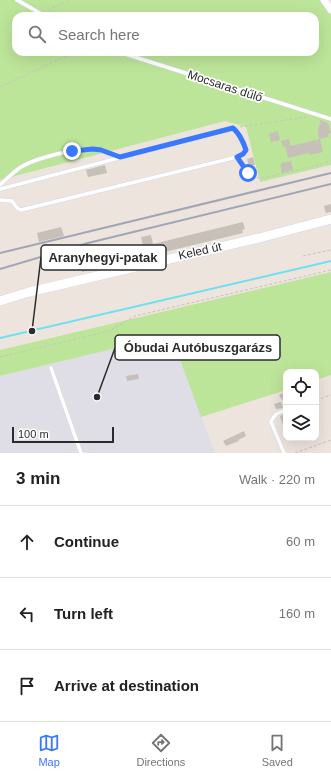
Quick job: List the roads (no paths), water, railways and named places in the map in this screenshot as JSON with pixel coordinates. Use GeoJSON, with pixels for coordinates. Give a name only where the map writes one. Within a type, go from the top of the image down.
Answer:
{"type":"FeatureCollection","features":[{"type":"Feature","properties":{"kind":"street"},"geometry":{"type":"LineString","coordinates":[[324,0],[331,10]]}},
{"type":"Feature","properties":{"kind":"street","name":"Keled út"},"geometry":{"type":"LineString","coordinates":[[0,301],[29,292],[259,238],[331,219]]}},
{"type":"Feature","properties":{"kind":"lane"},"geometry":{"type":"LineString","coordinates":[[17,0],[38,12]]}},
{"type":"Feature","properties":{"kind":"lane","name":"Mocsaras dűlő"},"geometry":{"type":"LineString","coordinates":[[133,56],[331,119]]}},
{"type":"Feature","properties":{"kind":"lane"},"geometry":{"type":"LineString","coordinates":[[0,189],[233,128],[240,137],[246,150],[243,154],[237,157],[21,210],[17,208],[12,201],[0,200]]}},
{"type":"Feature","properties":{"kind":"lane"},"geometry":{"type":"LineString","coordinates":[[0,185],[23,166],[41,159],[72,151],[93,149],[101,150],[120,157]]}},
{"type":"Feature","properties":{"kind":"lane"},"geometry":{"type":"LineString","coordinates":[[51,368],[81,453]]}},
{"type":"Feature","properties":{"kind":"lane"},"geometry":{"type":"LineString","coordinates":[[283,411],[278,412],[271,422],[284,453]]}},
{"type":"Feature","properties":{"kind":"waterway"},"geometry":{"type":"LineString","coordinates":[[0,338],[331,261]]}},
{"type":"Feature","properties":{"kind":"railway"},"geometry":{"type":"LineString","coordinates":[[0,253],[331,173]]}},
{"type":"Feature","properties":{"kind":"railway"},"geometry":{"type":"LineString","coordinates":[[0,269],[88,243],[331,184]]}},
{"type":"Feature","properties":{"kind":"place","name":"Aranyhegyi-patak"},"geometry":{"type":"Point","coordinates":[32,331]}},
{"type":"Feature","properties":{"kind":"place","name":"Óbudai Autóbuszgarázs"},"geometry":{"type":"Point","coordinates":[97,397]}}]}
